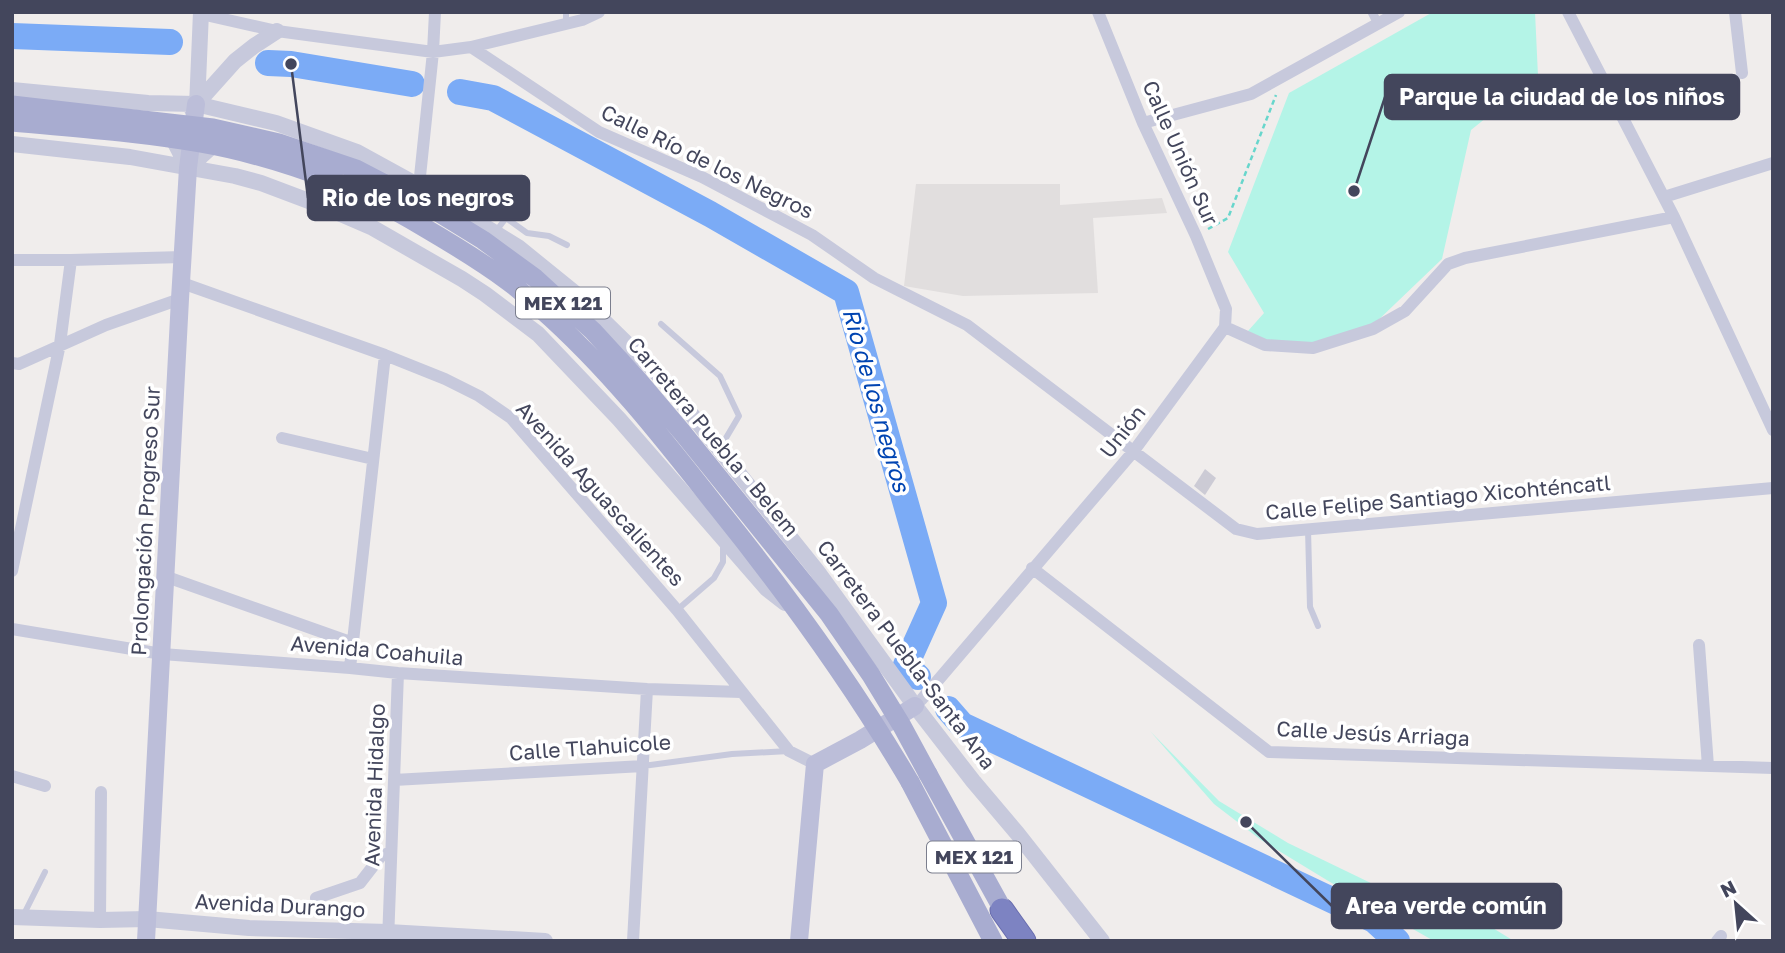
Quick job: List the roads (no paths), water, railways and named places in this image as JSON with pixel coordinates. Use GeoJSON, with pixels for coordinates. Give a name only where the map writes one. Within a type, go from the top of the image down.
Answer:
{"type":"FeatureCollection","features":[{"type":"Feature","properties":{"kind":"highway"},"geometry":{"type":"LineString","coordinates":[[1002,910],[1022,941]]}},
{"type":"Feature","properties":{"kind":"main road","name":"Prolongación Progreso Sur"},"geometry":{"type":"LineString","coordinates":[[146,941],[188,168],[196,104]]}},
{"type":"Feature","properties":{"kind":"main road","name":"Carretera Puebla - Belem"},"geometry":{"type":"LineString","coordinates":[[12,105],[213,128],[279,142],[356,169],[431,208],[483,240],[536,278],[593,331],[682,432],[821,604],[871,675],[902,726],[919,778],[993,941]]}},
{"type":"Feature","properties":{"kind":"main road","name":"Carretera Puebla - Belem"},"geometry":{"type":"LineString","coordinates":[[12,122],[201,143],[274,161],[338,183],[403,215],[457,247],[511,284],[559,325],[611,377],[722,512],[799,614],[875,723],[919,778],[1002,910]]}},
{"type":"Feature","properties":{"kind":"main road"},"geometry":{"type":"LineString","coordinates":[[799,941],[815,764],[915,706]]}},
{"type":"Feature","properties":{"kind":"street"},"geometry":{"type":"LineString","coordinates":[[373,228],[393,221],[410,209],[418,196],[435,12]]}},
{"type":"Feature","properties":{"kind":"street"},"geometry":{"type":"LineString","coordinates":[[235,176],[196,104],[201,13],[277,30],[433,52],[471,47],[566,18],[582,20],[599,12]]}},
{"type":"Feature","properties":{"kind":"street","name":"Calle Unión Sur"},"geometry":{"type":"LineString","coordinates":[[1098,12],[1143,123],[1196,236],[1226,309],[1225,327]]}},
{"type":"Feature","properties":{"kind":"street"},"geometry":{"type":"LineString","coordinates":[[1143,123],[1251,94],[1375,18],[1399,12]]}},
{"type":"Feature","properties":{"kind":"street"},"geometry":{"type":"LineString","coordinates":[[1568,12],[1664,197],[1773,430]]}},
{"type":"Feature","properties":{"kind":"street"},"geometry":{"type":"LineString","coordinates":[[1735,12],[1742,73]]}},
{"type":"Feature","properties":{"kind":"street"},"geometry":{"type":"LineString","coordinates":[[130,157],[169,129],[235,61],[277,30]]}},
{"type":"Feature","properties":{"kind":"street","name":"Calle Río de los Negros"},"geometry":{"type":"LineString","coordinates":[[471,47],[599,132],[714,183],[812,235],[874,278],[967,325],[1133,452]]}},
{"type":"Feature","properties":{"kind":"street","name":"Carretera Puebla-Santa Ana"},"geometry":{"type":"LineString","coordinates":[[12,90],[148,103],[196,104],[276,123],[357,152],[420,183],[518,247],[576,294],[663,379],[817,571],[915,706],[1102,941]]}},
{"type":"Feature","properties":{"kind":"street"},"geometry":{"type":"LineString","coordinates":[[54,149],[59,95]]}},
{"type":"Feature","properties":{"kind":"street"},"geometry":{"type":"LineString","coordinates":[[148,103],[169,129],[188,168]]}},
{"type":"Feature","properties":{"kind":"street"},"geometry":{"type":"LineString","coordinates":[[188,168],[244,116]]}},
{"type":"Feature","properties":{"kind":"street"},"geometry":{"type":"LineString","coordinates":[[12,144],[130,157],[261,183],[373,228],[463,279],[538,334],[620,419],[767,589],[799,614]]}},
{"type":"Feature","properties":{"kind":"street"},"geometry":{"type":"LineString","coordinates":[[1664,197],[1773,163]]}},
{"type":"Feature","properties":{"kind":"street"},"geometry":{"type":"LineString","coordinates":[[1225,327],[1265,345],[1313,348],[1373,329],[1405,312],[1448,264],[1465,258],[1674,218]]}},
{"type":"Feature","properties":{"kind":"street"},"geometry":{"type":"LineString","coordinates":[[463,279],[456,265],[461,240],[482,228],[492,230]]}},
{"type":"Feature","properties":{"kind":"street"},"geometry":{"type":"LineString","coordinates":[[12,260],[183,257]]}},
{"type":"Feature","properties":{"kind":"street"},"geometry":{"type":"LineString","coordinates":[[12,571],[60,344],[71,260]]}},
{"type":"Feature","properties":{"kind":"street"},"geometry":{"type":"LineString","coordinates":[[12,363],[19,364],[181,291]]}},
{"type":"Feature","properties":{"kind":"street","name":"Avenida Aguascalientes"},"geometry":{"type":"LineString","coordinates":[[181,291],[385,355],[479,396],[511,418],[677,610],[789,751],[815,764]]}},
{"type":"Feature","properties":{"kind":"street","name":"Unión"},"geometry":{"type":"LineString","coordinates":[[915,706],[1133,452],[1225,327]]}},
{"type":"Feature","properties":{"kind":"street"},"geometry":{"type":"LineString","coordinates":[[350,668],[385,355]]}},
{"type":"Feature","properties":{"kind":"street"},"geometry":{"type":"LineString","coordinates":[[282,438],[373,459]]}},
{"type":"Feature","properties":{"kind":"street","name":"Calle Felipe Santiago Xicohténcatl"},"geometry":{"type":"LineString","coordinates":[[1133,452],[1236,529],[1257,534],[1773,488]]}},
{"type":"Feature","properties":{"kind":"street","name":"Calle Jesús Arriaga"},"geometry":{"type":"LineString","coordinates":[[1032,568],[1269,752],[1773,768]]}},
{"type":"Feature","properties":{"kind":"street"},"geometry":{"type":"LineString","coordinates":[[167,577],[353,643]]}},
{"type":"Feature","properties":{"kind":"street","name":"Avenida Coahuila"},"geometry":{"type":"LineString","coordinates":[[12,629],[163,654],[398,673],[647,689],[741,692]]}},
{"type":"Feature","properties":{"kind":"street"},"geometry":{"type":"LineString","coordinates":[[1699,645],[1708,766]]}},
{"type":"Feature","properties":{"kind":"street","name":"Avenida Hidalgo"},"geometry":{"type":"LineString","coordinates":[[388,936],[398,673]]}},
{"type":"Feature","properties":{"kind":"street"},"geometry":{"type":"LineString","coordinates":[[633,941],[647,689]]}},
{"type":"Feature","properties":{"kind":"street","name":"Calle Tlahuicole"},"geometry":{"type":"LineString","coordinates":[[394,780],[643,766]]}},
{"type":"Feature","properties":{"kind":"street"},"geometry":{"type":"LineString","coordinates":[[12,776],[45,786]]}},
{"type":"Feature","properties":{"kind":"street"},"geometry":{"type":"LineString","coordinates":[[100,920],[101,792]]}},
{"type":"Feature","properties":{"kind":"street"},"geometry":{"type":"LineString","coordinates":[[316,898],[360,883],[380,856],[391,852]]}},
{"type":"Feature","properties":{"kind":"street","name":"Avenida Durango"},"geometry":{"type":"LineString","coordinates":[[17,917],[147,919],[388,936],[545,941]]}},
{"type":"Feature","properties":{"kind":"lane"},"geometry":{"type":"LineString","coordinates":[[420,183],[446,184],[490,204],[527,233],[549,236],[567,246]]}},
{"type":"Feature","properties":{"kind":"lane"},"geometry":{"type":"LineString","coordinates":[[492,230],[506,218]]}},
{"type":"Feature","properties":{"kind":"lane"},"geometry":{"type":"LineString","coordinates":[[661,324],[720,376],[739,416],[719,449]]}},
{"type":"Feature","properties":{"kind":"lane"},"geometry":{"type":"LineString","coordinates":[[1308,529],[1311,607],[1318,626]]}},
{"type":"Feature","properties":{"kind":"lane"},"geometry":{"type":"LineString","coordinates":[[677,610],[714,578],[723,562],[723,537]]}},
{"type":"Feature","properties":{"kind":"lane","name":"Calle Tlahuicole"},"geometry":{"type":"LineString","coordinates":[[643,766],[732,754],[789,751]]}},
{"type":"Feature","properties":{"kind":"lane"},"geometry":{"type":"LineString","coordinates":[[17,917],[45,872]]}},
{"type":"Feature","properties":{"kind":"waterway","name":"Rio de los negros"},"geometry":{"type":"LineString","coordinates":[[12,36],[170,42]]}},
{"type":"Feature","properties":{"kind":"waterway","name":"Rio de los negros"},"geometry":{"type":"LineString","coordinates":[[268,63],[291,64],[412,84]]}},
{"type":"Feature","properties":{"kind":"waterway","name":"Rio de los negros"},"geometry":{"type":"LineString","coordinates":[[460,92],[493,98],[710,214],[846,292],[934,603],[906,665],[918,677]]}},
{"type":"Feature","properties":{"kind":"waterway","name":"Rio de los negros"},"geometry":{"type":"LineString","coordinates":[[948,709],[962,725],[1374,920],[1397,941]]}},
{"type":"Feature","properties":{"kind":"place","name":"Rio de los negros"},"geometry":{"type":"Point","coordinates":[291,64]}},
{"type":"Feature","properties":{"kind":"place","name":"Parque la ciudad de los niños"},"geometry":{"type":"Point","coordinates":[1354,191]}},
{"type":"Feature","properties":{"kind":"place","name":"Area verde común"},"geometry":{"type":"Point","coordinates":[1246,822]}}]}
